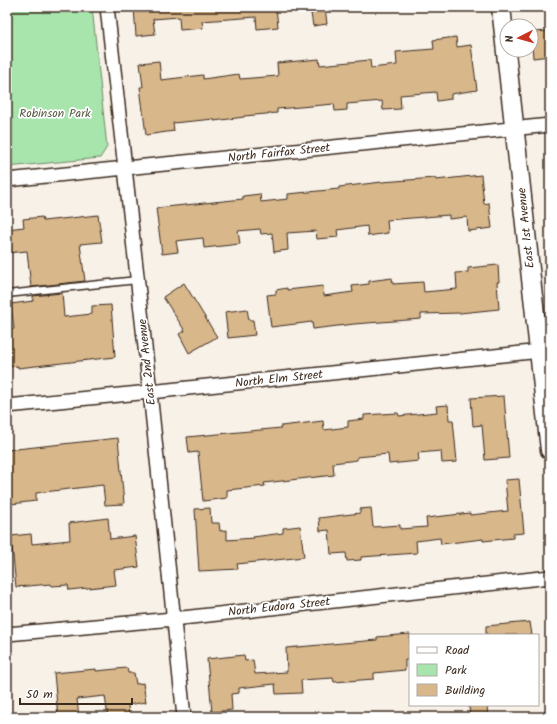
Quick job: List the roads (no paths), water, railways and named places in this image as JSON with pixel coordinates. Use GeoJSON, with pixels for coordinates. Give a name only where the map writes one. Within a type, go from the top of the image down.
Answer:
{"type":"FeatureCollection","features":[{"type":"Feature","properties":{"kind":"street","name":"East 2nd Avenue"},"geometry":{"type":"LineString","coordinates":[[107,7],[150,392],[184,717]]}},
{"type":"Feature","properties":{"kind":"street","name":"East 1st Avenue"},"geometry":{"type":"LineString","coordinates":[[501,7],[515,128],[545,350],[550,450]]}},
{"type":"Feature","properties":{"kind":"street","name":"North Fairfax Street"},"geometry":{"type":"LineString","coordinates":[[7,180],[550,125]]}},
{"type":"Feature","properties":{"kind":"street","name":"North Elm Street"},"geometry":{"type":"LineString","coordinates":[[7,406],[545,350]]}},
{"type":"Feature","properties":{"kind":"street","name":"North Eudora Street"},"geometry":{"type":"LineString","coordinates":[[7,634],[173,619],[550,577]]}},
{"type":"Feature","properties":{"kind":"lane"},"geometry":{"type":"LineString","coordinates":[[7,294],[137,280]]}},
{"type":"Feature","properties":{"kind":"park label","name":"Robinson Park"},"geometry":{"type":"Point","coordinates":[55,113]}}]}
